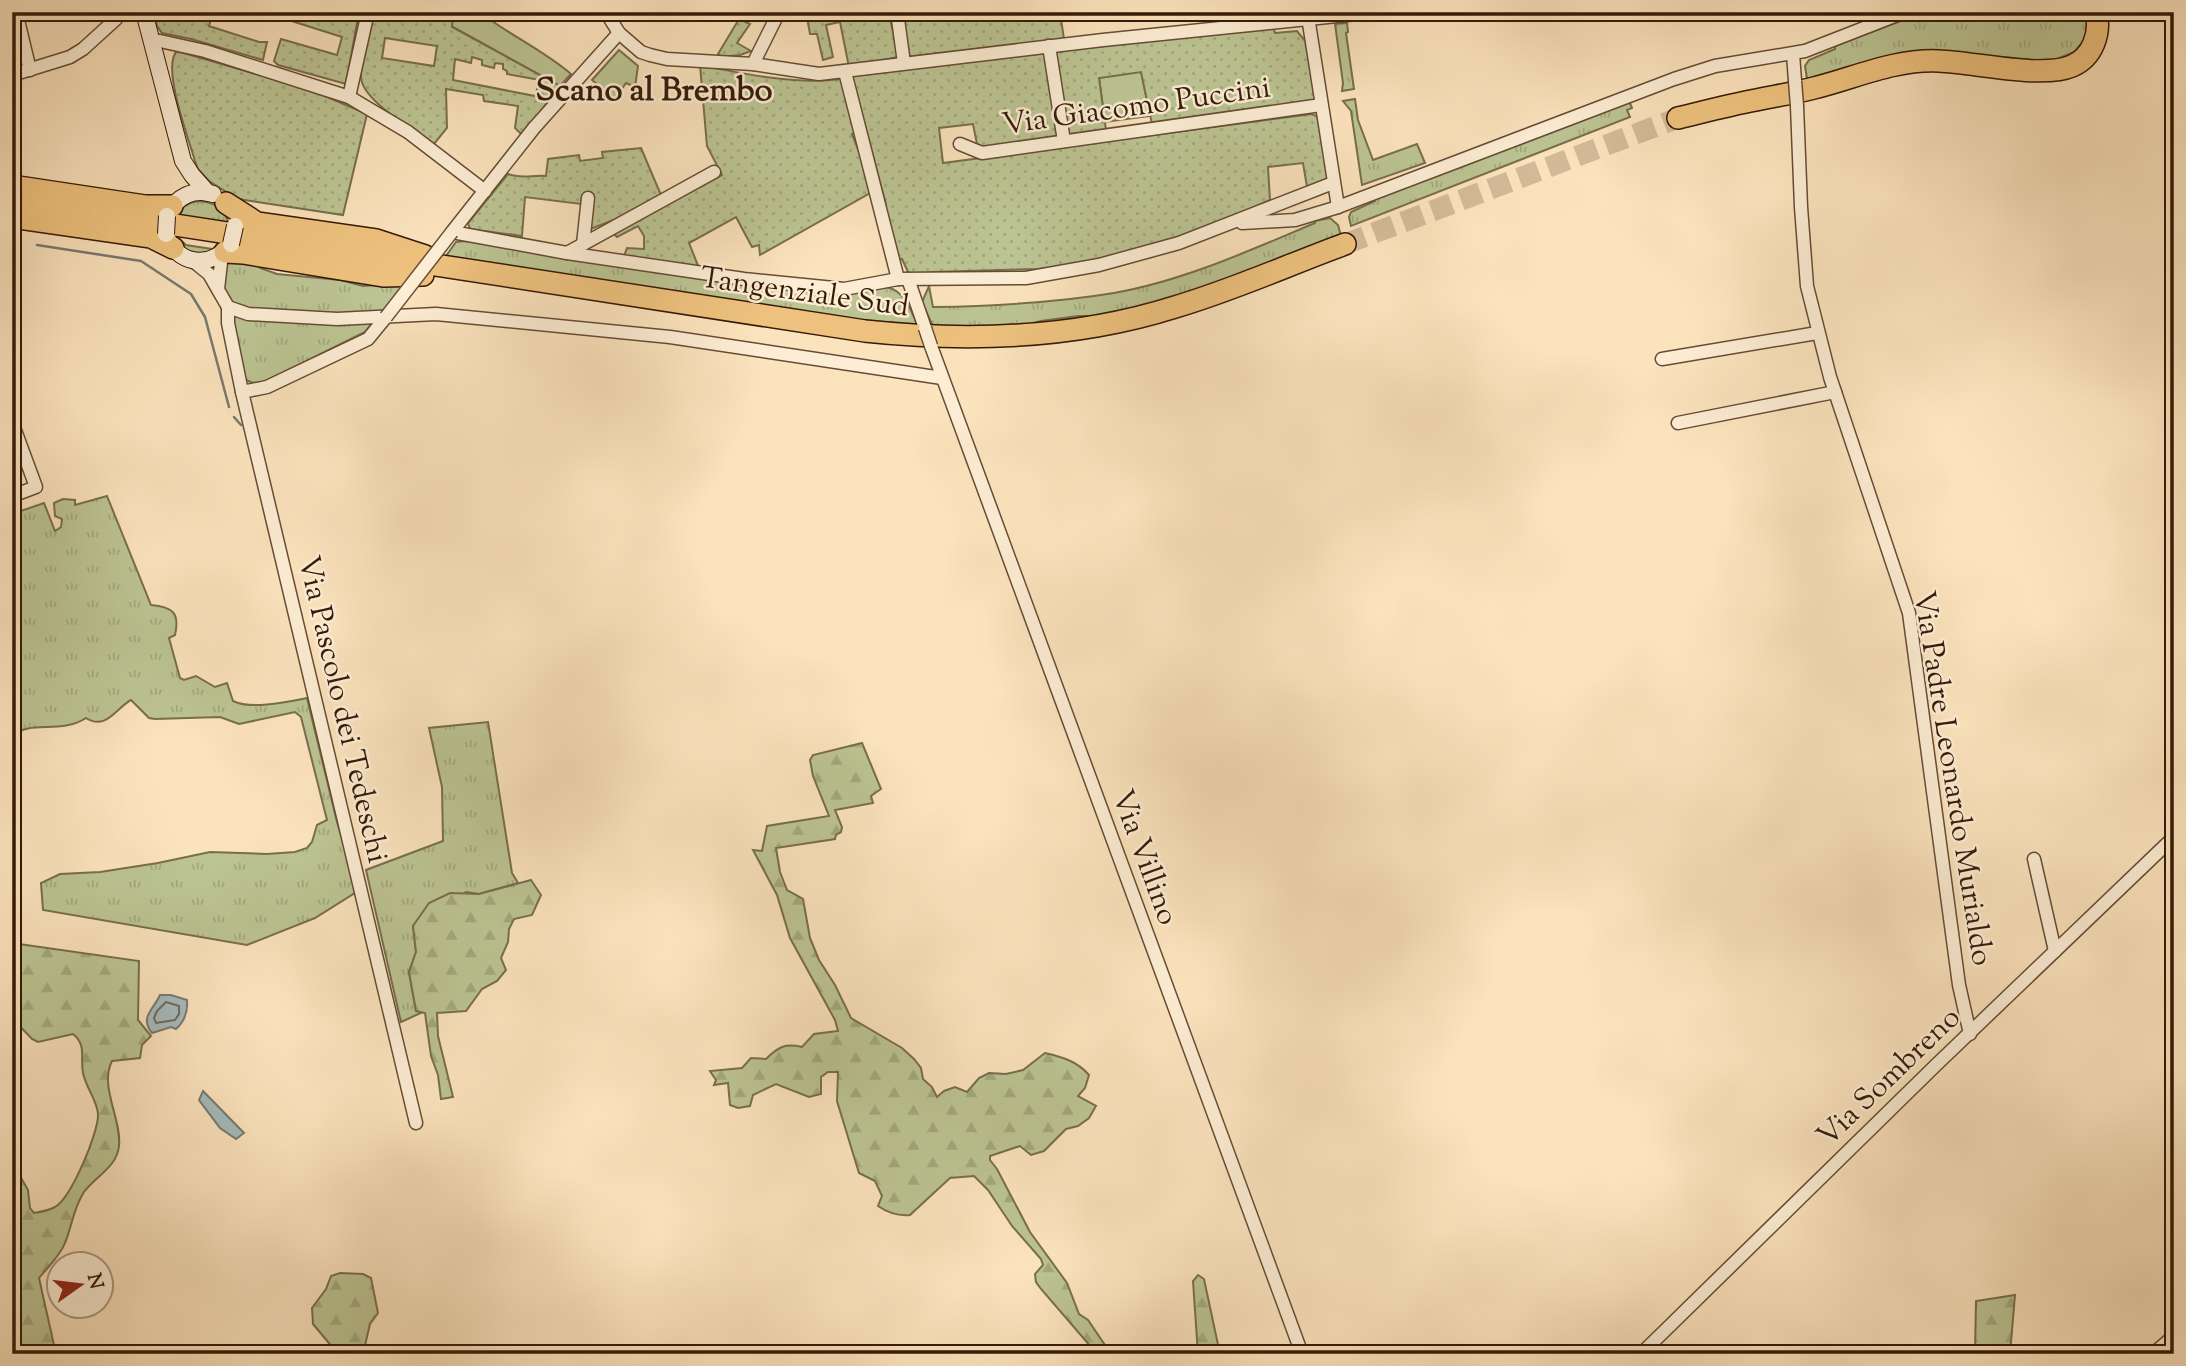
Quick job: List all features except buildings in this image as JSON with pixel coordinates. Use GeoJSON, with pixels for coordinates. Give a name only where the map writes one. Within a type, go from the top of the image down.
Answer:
{"type":"FeatureCollection","features":[{"type":"Feature","properties":{"kind":"highway"},"geometry":{"type":"LineString","coordinates":[[1678,118],[1808,90],[1907,62],[1938,61],[2038,70],[2063,69],[2078,62],[2091,49],[2097,32],[2096,13]]}},
{"type":"Feature","properties":{"kind":"highway"},"geometry":{"type":"LineString","coordinates":[[12,186],[145,206],[173,206]]}},
{"type":"Feature","properties":{"kind":"highway"},"geometry":{"type":"LineString","coordinates":[[12,200],[227,229],[257,223],[390,243],[434,259],[440,268],[432,275],[383,276],[250,254],[227,229]]}},
{"type":"Feature","properties":{"kind":"highway"},"geometry":{"type":"LineString","coordinates":[[12,217],[151,237],[170,243]]}},
{"type":"Feature","properties":{"kind":"highway","name":"Tangenziale Sud"},"geometry":{"type":"LineString","coordinates":[[440,268],[865,331],[914,337],[981,338],[1062,332],[1140,317],[1225,291],[1345,244]]}},
{"type":"Feature","properties":{"kind":"street"},"geometry":{"type":"LineString","coordinates":[[16,12],[30,70]]}},
{"type":"Feature","properties":{"kind":"street"},"geometry":{"type":"LineString","coordinates":[[144,12],[183,161],[227,229],[218,290]]}},
{"type":"Feature","properties":{"kind":"street"},"geometry":{"type":"LineString","coordinates":[[349,97],[368,12]]}},
{"type":"Feature","properties":{"kind":"street"},"geometry":{"type":"LineString","coordinates":[[606,12],[618,33],[641,52],[667,59],[753,64],[819,74],[1049,46],[1376,12]]}},
{"type":"Feature","properties":{"kind":"street"},"geometry":{"type":"LineString","coordinates":[[753,64],[779,12]]}},
{"type":"Feature","properties":{"kind":"street"},"geometry":{"type":"LineString","coordinates":[[897,12],[904,64]]}},
{"type":"Feature","properties":{"kind":"street"},"geometry":{"type":"LineString","coordinates":[[1231,223],[1295,220],[1338,207],[1674,79],[1715,66],[1793,54],[1905,12]]}},
{"type":"Feature","properties":{"kind":"street"},"geometry":{"type":"LineString","coordinates":[[2170,12],[2174,24]]}},
{"type":"Feature","properties":{"kind":"street"},"geometry":{"type":"LineString","coordinates":[[1308,18],[1338,207]]}},
{"type":"Feature","properties":{"kind":"street"},"geometry":{"type":"LineString","coordinates":[[12,75],[70,57],[83,49],[116,19]]}},
{"type":"Feature","properties":{"kind":"street"},"geometry":{"type":"LineString","coordinates":[[242,392],[267,387],[368,339],[534,128],[618,33]]}},
{"type":"Feature","properties":{"kind":"street"},"geometry":{"type":"LineString","coordinates":[[151,41],[205,51],[349,97],[400,127],[485,191]]}},
{"type":"Feature","properties":{"kind":"street"},"geometry":{"type":"LineString","coordinates":[[1049,46],[1064,141]]}},
{"type":"Feature","properties":{"kind":"street","name":"Via Padre Leonardo Murialdo"},"geometry":{"type":"LineString","coordinates":[[1793,54],[1807,286],[1817,333],[1835,392],[1910,620],[1959,985],[1970,1034]]}},
{"type":"Feature","properties":{"kind":"street","name":"Via Villino"},"geometry":{"type":"LineString","coordinates":[[845,72],[903,279],[942,378],[1302,1354]]}},
{"type":"Feature","properties":{"kind":"street","name":"Via Giacomo Puccini"},"geometry":{"type":"LineString","coordinates":[[960,144],[982,153],[1321,105]]}},
{"type":"Feature","properties":{"kind":"street"},"geometry":{"type":"LineString","coordinates":[[183,161],[181,184],[166,222],[170,243],[181,256],[207,271],[228,307],[247,314],[337,319],[436,314],[670,337],[942,378]]}},
{"type":"Feature","properties":{"kind":"street"},"geometry":{"type":"LineString","coordinates":[[567,253],[714,172]]}},
{"type":"Feature","properties":{"kind":"street"},"geometry":{"type":"LineString","coordinates":[[452,232],[567,253],[744,279],[844,289],[903,279],[1026,278],[1073,271],[1157,250],[1333,183]]}},
{"type":"Feature","properties":{"kind":"street"},"geometry":{"type":"LineString","coordinates":[[173,206],[188,194],[227,229]]}},
{"type":"Feature","properties":{"kind":"street"},"geometry":{"type":"LineString","coordinates":[[583,244],[588,198]]}},
{"type":"Feature","properties":{"kind":"street"},"geometry":{"type":"LineString","coordinates":[[193,261],[209,261],[227,229]]}},
{"type":"Feature","properties":{"kind":"street","name":"Via Pascolo dei Tedeschi"},"geometry":{"type":"LineString","coordinates":[[228,307],[228,323],[242,392],[416,1124]]}},
{"type":"Feature","properties":{"kind":"street"},"geometry":{"type":"LineString","coordinates":[[1662,359],[1817,333]]}},
{"type":"Feature","properties":{"kind":"street"},"geometry":{"type":"LineString","coordinates":[[1678,424],[1835,392]]}},
{"type":"Feature","properties":{"kind":"street"},"geometry":{"type":"LineString","coordinates":[[12,422],[36,487],[12,496]]}},
{"type":"Feature","properties":{"kind":"street","name":"Via Sombreno"},"geometry":{"type":"LineString","coordinates":[[1641,1354],[1888,1111],[2174,837]]}},
{"type":"Feature","properties":{"kind":"street"},"geometry":{"type":"LineString","coordinates":[[2034,859],[2055,951]]}},
{"type":"Feature","properties":{"kind":"street"},"geometry":{"type":"LineString","coordinates":[[2153,1354],[2174,1336]]}},
{"type":"Feature","properties":{"kind":"green space"},"geometry":{"type":"Polygon","coordinates":[[[154,12],[158,12],[160,21],[179,17],[178,12],[213,12],[209,26],[259,42],[267,42],[263,60],[162,33],[157,26],[154,12]]]}},
{"type":"Feature","properties":{"kind":"green space"},"geometry":{"type":"Polygon","coordinates":[[[263,12],[359,12],[346,84],[278,65],[274,61],[281,39],[337,55],[342,37],[263,12]]]}},
{"type":"Feature","properties":{"kind":"green space"},"geometry":{"type":"Polygon","coordinates":[[[373,12],[453,12],[452,27],[560,86],[522,135],[515,128],[518,106],[484,101],[483,95],[446,89],[447,128],[434,144],[391,115],[364,87],[361,70],[373,12]],[[385,38],[382,58],[434,66],[437,46],[385,38]],[[472,57],[471,63],[455,59],[453,80],[535,96],[540,80],[507,74],[503,64],[495,63],[494,68],[482,65],[482,60],[472,57]]]}},
{"type":"Feature","properties":{"kind":"green space"},"geometry":{"type":"Polygon","coordinates":[[[453,12],[493,12],[492,21],[571,74],[560,86],[451,26],[453,12]]]}},
{"type":"Feature","properties":{"kind":"green space"},"geometry":{"type":"Polygon","coordinates":[[[806,12],[819,12],[821,20],[843,14],[842,12],[889,12],[898,57],[849,67],[840,22],[826,25],[833,57],[823,60],[817,34],[810,34],[806,12]]]}},
{"type":"Feature","properties":{"kind":"green space"},"geometry":{"type":"Polygon","coordinates":[[[902,12],[1060,12],[1064,39],[907,57],[902,12]]]}},
{"type":"Feature","properties":{"kind":"green space"},"geometry":{"type":"Polygon","coordinates":[[[1924,12],[2090,12],[2087,34],[2082,43],[2074,52],[2057,59],[2034,60],[1948,52],[1807,79],[1805,66],[1809,60],[1835,49],[1835,46],[1924,12]]]}},
{"type":"Feature","properties":{"kind":"green space"},"geometry":{"type":"Polygon","coordinates":[[[739,19],[750,24],[737,43],[751,51],[721,57],[718,54],[739,19]]]}},
{"type":"Feature","properties":{"kind":"green space"},"geometry":{"type":"Polygon","coordinates":[[[1347,23],[1354,89],[1342,91],[1335,24],[1347,23]]]}},
{"type":"Feature","properties":{"kind":"green space"},"geometry":{"type":"Polygon","coordinates":[[[1273,26],[1275,33],[1297,31],[1306,42],[1316,102],[1152,124],[1141,72],[1099,78],[1106,130],[985,148],[977,144],[973,124],[939,128],[943,163],[1312,114],[1320,118],[1329,180],[1307,187],[1303,163],[1268,167],[1270,200],[1207,228],[1089,263],[1038,269],[932,272],[920,275],[909,274],[902,259],[895,261],[882,207],[886,205],[852,76],[1273,26]]]}},
{"type":"Feature","properties":{"kind":"green space"},"geometry":{"type":"Polygon","coordinates":[[[619,50],[638,66],[635,87],[626,83],[615,99],[592,80],[619,50]]]}},
{"type":"Feature","properties":{"kind":"green space"},"geometry":{"type":"Polygon","coordinates":[[[177,51],[311,90],[367,114],[343,215],[238,199],[209,181],[198,169],[178,104],[172,72],[177,51]]]}},
{"type":"Feature","properties":{"kind":"green space"},"geometry":{"type":"Polygon","coordinates":[[[700,65],[788,80],[841,79],[857,133],[852,134],[872,192],[760,255],[759,245],[752,247],[736,217],[689,243],[699,268],[624,256],[627,248],[644,249],[644,236],[638,226],[617,237],[613,233],[722,175],[707,146],[700,65]]]}},
{"type":"Feature","properties":{"kind":"green space"},"geometry":{"type":"Polygon","coordinates":[[[1141,71],[1150,116],[1105,122],[1099,78],[1141,71]]]}},
{"type":"Feature","properties":{"kind":"green space"},"geometry":{"type":"Polygon","coordinates":[[[1355,99],[1358,120],[1373,160],[1417,144],[1425,163],[1362,185],[1351,111],[1343,101],[1355,99]]]}},
{"type":"Feature","properties":{"kind":"green space"},"geometry":{"type":"Polygon","coordinates":[[[1629,101],[1632,108],[1627,110],[1630,117],[1351,226],[1351,212],[1375,201],[1374,198],[1629,101]]]}},
{"type":"Feature","properties":{"kind":"green space"},"geometry":{"type":"Polygon","coordinates":[[[641,148],[661,195],[616,219],[588,230],[593,194],[582,195],[581,204],[525,197],[522,236],[470,229],[468,223],[508,174],[522,177],[546,176],[548,159],[579,155],[580,161],[603,158],[602,152],[641,148]]]}},
{"type":"Feature","properties":{"kind":"green space"},"geometry":{"type":"Polygon","coordinates":[[[196,201],[215,205],[225,215],[228,228],[225,241],[218,253],[207,260],[193,260],[179,251],[171,236],[172,221],[188,204],[196,201]],[[179,218],[176,236],[186,245],[212,249],[223,242],[226,225],[179,218]]]}},
{"type":"Feature","properties":{"kind":"green space"},"geometry":{"type":"Polygon","coordinates":[[[1330,218],[1338,225],[1341,236],[1225,282],[1108,316],[1078,316],[1014,328],[934,329],[922,302],[929,286],[933,307],[1069,299],[1140,288],[1216,264],[1315,221],[1330,218]]]}},
{"type":"Feature","properties":{"kind":"green space"},"geometry":{"type":"Polygon","coordinates":[[[465,241],[757,287],[847,294],[886,287],[903,297],[918,327],[765,309],[446,256],[456,242],[465,241]]]}},
{"type":"Feature","properties":{"kind":"green space"},"geometry":{"type":"Polygon","coordinates":[[[230,257],[252,258],[260,268],[277,274],[340,280],[363,286],[406,283],[365,332],[262,383],[254,383],[242,376],[220,279],[222,268],[230,257]]]}},
{"type":"Feature","properties":{"kind":"green space"},"geometry":{"type":"Polygon","coordinates":[[[107,496],[151,605],[165,607],[175,616],[175,635],[169,638],[180,678],[184,680],[196,676],[215,687],[227,683],[233,701],[241,704],[269,704],[307,698],[337,822],[358,891],[315,918],[247,945],[43,910],[41,883],[60,874],[100,872],[210,852],[295,852],[307,848],[312,842],[317,825],[327,820],[301,717],[295,712],[239,724],[220,717],[155,719],[149,718],[131,700],[110,717],[99,722],[86,718],[66,726],[28,728],[12,736],[12,623],[15,622],[12,610],[12,514],[44,503],[55,531],[61,527],[62,519],[55,516],[54,503],[63,499],[75,500],[75,505],[107,496]]]}},
{"type":"Feature","properties":{"kind":"green space"},"geometry":{"type":"Polygon","coordinates":[[[488,722],[512,873],[518,883],[479,894],[466,892],[413,926],[416,952],[409,972],[416,1011],[423,1012],[401,1022],[366,870],[443,841],[442,787],[429,728],[488,722]]]}},
{"type":"Feature","properties":{"kind":"green space"},"geometry":{"type":"Polygon","coordinates":[[[862,743],[881,789],[871,796],[873,803],[835,810],[842,827],[835,839],[776,848],[780,872],[787,890],[803,899],[810,938],[851,1018],[902,1048],[914,1059],[921,1068],[923,1079],[932,1087],[937,1097],[955,1087],[967,1092],[979,1078],[989,1073],[1006,1074],[1023,1070],[1045,1053],[1074,1063],[1089,1075],[1085,1088],[1078,1096],[1096,1106],[1089,1118],[1078,1126],[1066,1129],[1044,1151],[1031,1155],[1020,1146],[990,1156],[990,1160],[1030,1232],[1067,1283],[1079,1314],[1088,1320],[1111,1354],[1097,1354],[1041,1289],[1035,1274],[1043,1265],[1041,1259],[974,1176],[950,1178],[910,1215],[893,1213],[878,1206],[882,1196],[875,1181],[859,1173],[837,1101],[838,1072],[828,1072],[821,1077],[821,1094],[809,1097],[776,1084],[753,1095],[750,1106],[738,1108],[730,1105],[728,1083],[714,1085],[716,1080],[710,1071],[742,1068],[751,1058],[766,1059],[782,1047],[802,1047],[814,1034],[838,1031],[835,1020],[790,938],[777,895],[753,850],[762,851],[767,826],[829,816],[813,776],[810,760],[813,755],[862,743]]]}},
{"type":"Feature","properties":{"kind":"green space"},"geometry":{"type":"Polygon","coordinates":[[[531,880],[541,895],[532,915],[514,919],[509,929],[508,942],[501,958],[506,970],[497,981],[482,989],[466,1011],[437,1013],[438,1036],[453,1097],[441,1099],[425,1013],[416,1011],[409,972],[416,952],[413,926],[429,903],[450,893],[479,894],[531,880]]]}},
{"type":"Feature","properties":{"kind":"green space"},"geometry":{"type":"Polygon","coordinates":[[[12,943],[139,961],[138,1020],[151,1036],[142,1045],[140,1058],[112,1061],[109,1071],[109,1092],[119,1136],[117,1153],[110,1166],[84,1192],[62,1250],[46,1250],[46,1270],[39,1278],[46,1320],[48,1320],[56,1354],[12,1354],[12,1162],[28,1190],[30,1208],[34,1213],[55,1207],[69,1191],[83,1164],[94,1135],[98,1114],[84,1078],[82,1047],[77,1038],[73,1034],[38,1042],[12,1018],[12,943]]]}},
{"type":"Feature","properties":{"kind":"green space"},"geometry":{"type":"Polygon","coordinates":[[[340,1273],[363,1274],[371,1278],[378,1313],[370,1324],[363,1354],[338,1354],[313,1324],[312,1308],[326,1289],[331,1276],[340,1273]]]}},
{"type":"Feature","properties":{"kind":"green space"},"geometry":{"type":"Polygon","coordinates":[[[1198,1275],[1204,1279],[1220,1354],[1198,1354],[1193,1281],[1198,1275]]]}},
{"type":"Feature","properties":{"kind":"green space"},"geometry":{"type":"Polygon","coordinates":[[[2015,1295],[2010,1354],[1975,1354],[1976,1301],[2015,1295]]]}},
{"type":"Feature","properties":{"kind":"water"},"geometry":{"type":"Polygon","coordinates":[[[160,995],[187,1000],[186,1012],[182,1023],[176,1029],[171,1027],[152,1033],[147,1018],[160,995]]]}},
{"type":"Feature","properties":{"kind":"water"},"geometry":{"type":"Polygon","coordinates":[[[203,1091],[244,1133],[236,1139],[220,1128],[199,1100],[203,1091]]]}},
{"type":"Feature","properties":{"kind":"waterway"},"geometry":{"type":"LineString","coordinates":[[37,245],[141,261],[191,294],[205,317],[229,407]]}},
{"type":"Feature","properties":{"kind":"waterway"},"geometry":{"type":"LineString","coordinates":[[234,417],[241,425]]}},
{"type":"Feature","properties":{"kind":"tunnel"},"geometry":{"type":"LineString","coordinates":[[1345,244],[1678,118]]}},
{"type":"Feature","properties":{"kind":"district","name":"Scano al Brembo"},"geometry":{"type":"Point","coordinates":[654,88]}}]}
